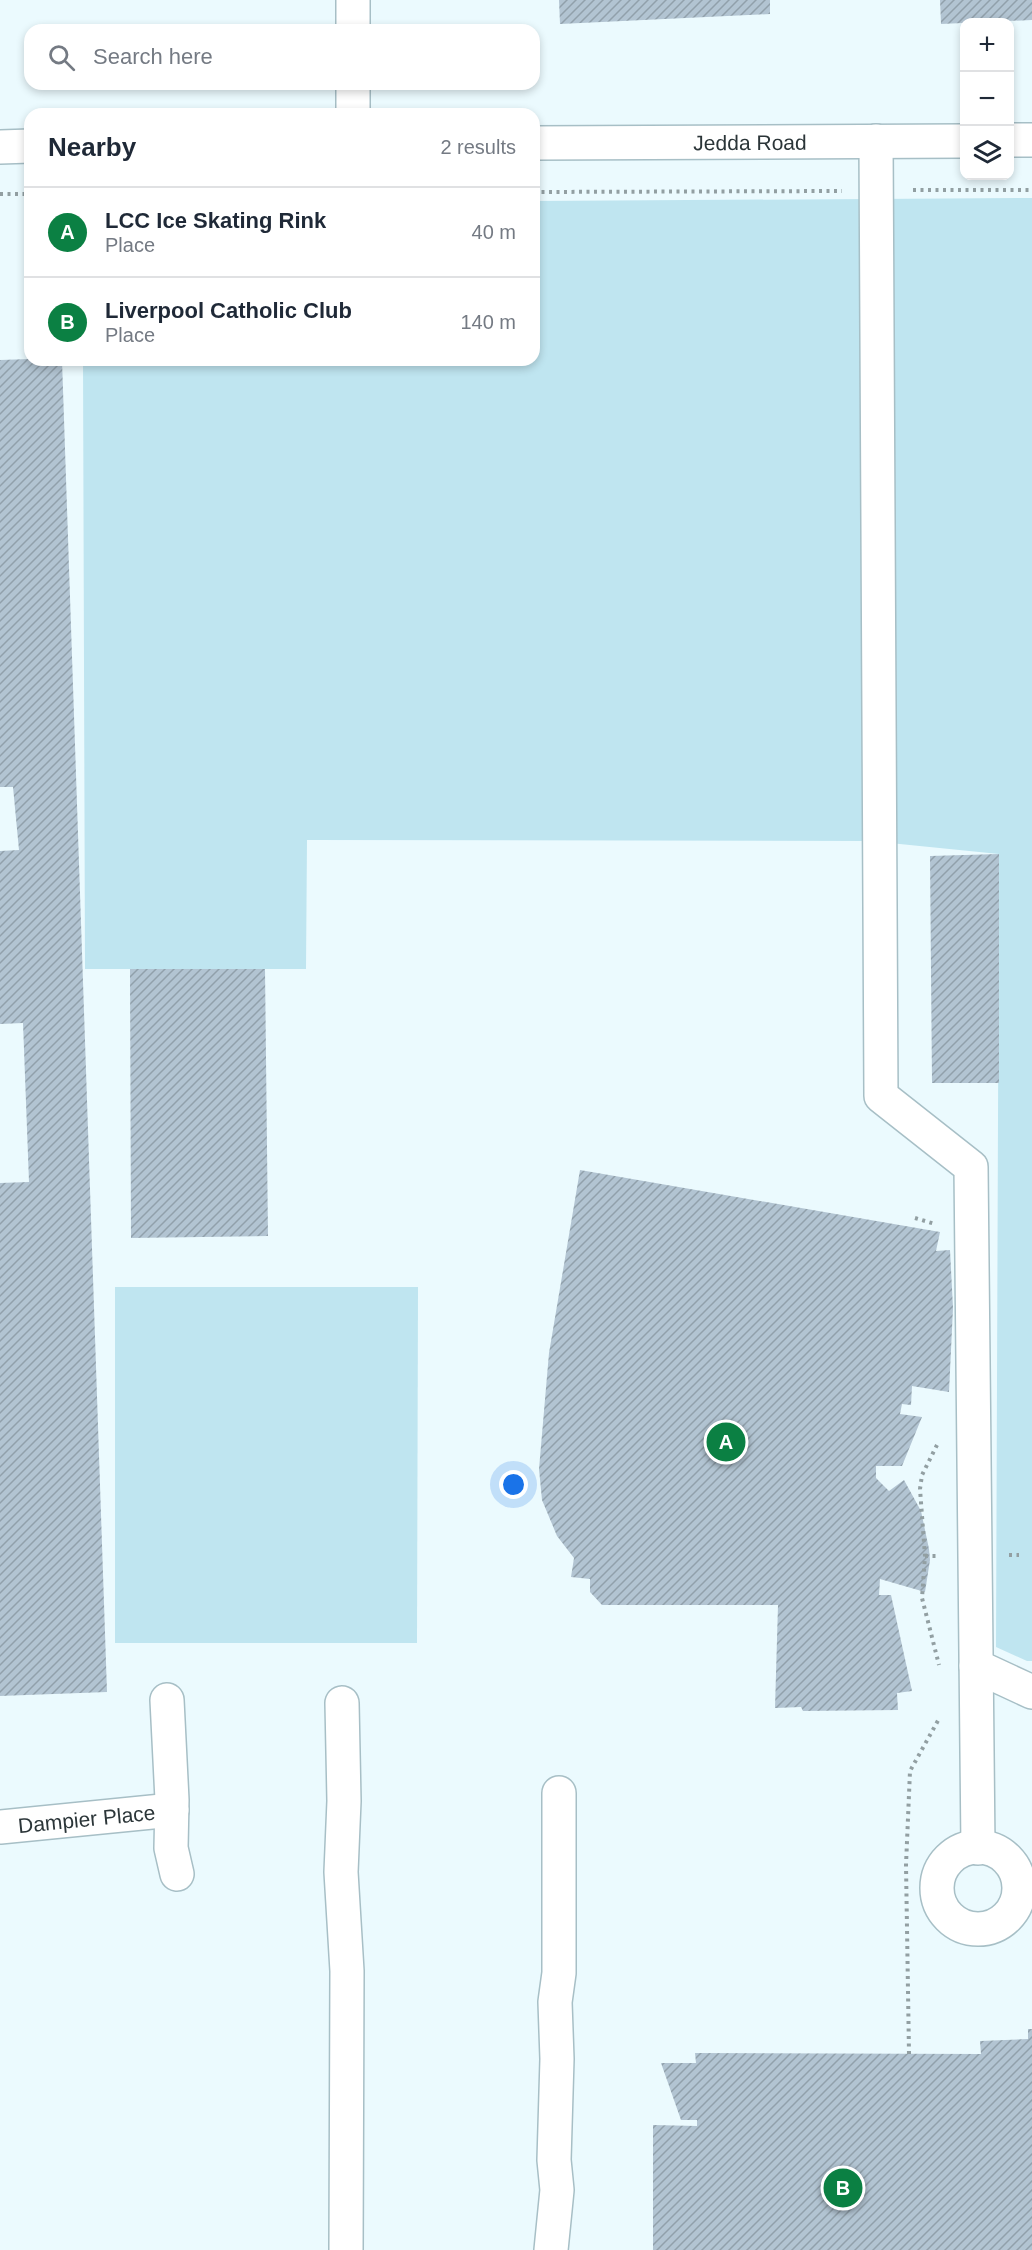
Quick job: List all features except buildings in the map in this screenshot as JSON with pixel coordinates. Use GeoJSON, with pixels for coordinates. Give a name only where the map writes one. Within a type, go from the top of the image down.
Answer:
{"type":"FeatureCollection","features":[{"type":"Feature","properties":{"kind":"street"},"geometry":{"type":"LineString","coordinates":[[353,0],[353,24]]}},
{"type":"Feature","properties":{"kind":"street"},"geometry":{"type":"LineString","coordinates":[[353,90],[353,108]]}},
{"type":"Feature","properties":{"kind":"street"},"geometry":{"type":"LineString","coordinates":[[1014,140],[1032,140]]}},
{"type":"Feature","properties":{"kind":"street"},"geometry":{"type":"LineString","coordinates":[[876,141],[880,1096],[971,1167],[978,1848]]}},
{"type":"Feature","properties":{"kind":"street","name":"Jedda Road"},"geometry":{"type":"LineString","coordinates":[[540,143],[960,141]]}},
{"type":"Feature","properties":{"kind":"street"},"geometry":{"type":"LineString","coordinates":[[0,147],[24,146]]}},
{"type":"Feature","properties":{"kind":"street"},"geometry":{"type":"LineString","coordinates":[[976,1666],[1032,1692]]}},
{"type":"Feature","properties":{"kind":"street"},"geometry":{"type":"LineString","coordinates":[[167,1700],[172,1810],[171,1848],[177,1874]]}},
{"type":"Feature","properties":{"kind":"street"},"geometry":{"type":"LineString","coordinates":[[342,1703],[344,1802],[341,1872],[347,1971],[346,2250]]}},
{"type":"Feature","properties":{"kind":"street"},"geometry":{"type":"LineString","coordinates":[[551,2250],[556,2190],[554,2160],[557,2059],[555,2002],[559,1974],[557,1875],[559,1793]]}},
{"type":"Feature","properties":{"kind":"street","name":"Dampier Place"},"geometry":{"type":"LineString","coordinates":[[0,1827],[172,1810]]}},
{"type":"Feature","properties":{"kind":"path"},"geometry":{"type":"LineString","coordinates":[[908,190],[1032,190]]}},
{"type":"Feature","properties":{"kind":"path"},"geometry":{"type":"LineString","coordinates":[[540,192],[846,191]]}},
{"type":"Feature","properties":{"kind":"path"},"geometry":{"type":"LineString","coordinates":[[0,194],[24,194]]}},
{"type":"Feature","properties":{"kind":"path"},"geometry":{"type":"LineString","coordinates":[[915,1218],[934,1223],[943,1229]]}},
{"type":"Feature","properties":{"kind":"path"},"geometry":{"type":"LineString","coordinates":[[938,1442],[922,1475],[920,1489],[925,1556],[922,1598],[940,1673]]}},
{"type":"Feature","properties":{"kind":"path"},"geometry":{"type":"LineString","coordinates":[[909,2054],[906,1864],[910,1771],[941,1716]]}},
{"type":"Feature","properties":{"kind":"shaded area"},"geometry":{"type":"Polygon","coordinates":[[[1032,198],[1032,1661],[1027,1661],[996,1647],[999,854],[870,841],[307,840],[306,969],[85,969],[83,366],[540,366],[540,201],[1032,198]]]}},
{"type":"Feature","properties":{"kind":"shaded area"},"geometry":{"type":"Polygon","coordinates":[[[115,1287],[418,1287],[417,1643],[115,1643],[115,1287]]]}},
{"type":"Feature","properties":{"kind":"place","name":"LCC Ice Skating Rink"},"geometry":{"type":"Point","coordinates":[726,1442]}},
{"type":"Feature","properties":{"kind":"place","name":"Liverpool Catholic Club"},"geometry":{"type":"Point","coordinates":[843,2188]}}]}
